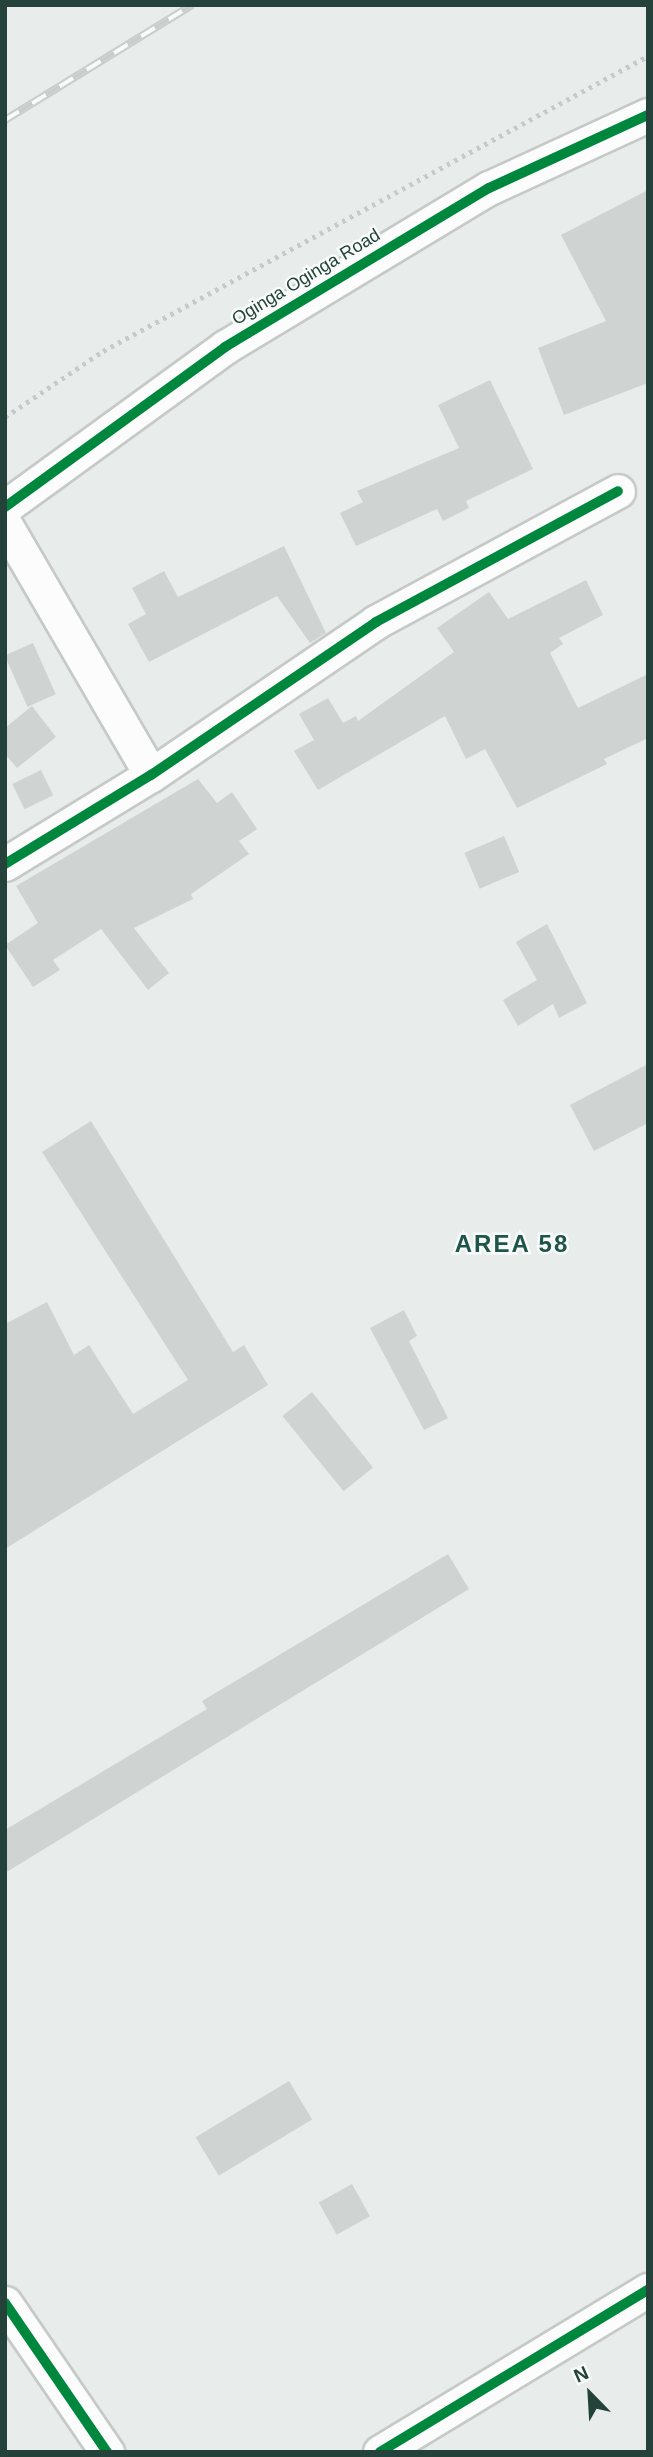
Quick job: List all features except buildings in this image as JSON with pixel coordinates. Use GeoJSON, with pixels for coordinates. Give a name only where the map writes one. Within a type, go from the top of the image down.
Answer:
{"type":"FeatureCollection","features":[{"type":"Feature","properties":{"kind":"street","name":"Oginga Oginga Road"},"geometry":{"type":"LineString","coordinates":[[5,507],[225,347],[489,188],[648,115]]}},
{"type":"Feature","properties":{"kind":"street"},"geometry":{"type":"LineString","coordinates":[[5,864],[151,775],[376,622],[618,491]]}},
{"type":"Feature","properties":{"kind":"street"},"geometry":{"type":"LineString","coordinates":[[5,524],[151,775]]}},
{"type":"Feature","properties":{"kind":"street"},"geometry":{"type":"LineString","coordinates":[[380,2452],[648,2290]]}},
{"type":"Feature","properties":{"kind":"street"},"geometry":{"type":"LineString","coordinates":[[5,2303],[107,2452]]}},
{"type":"Feature","properties":{"kind":"path"},"geometry":{"type":"LineString","coordinates":[[5,417],[103,351],[648,56]]}},
{"type":"Feature","properties":{"kind":"railway"},"geometry":{"type":"LineString","coordinates":[[5,120],[192,5]]}},
{"type":"Feature","properties":{"kind":"cycle path"},"geometry":{"type":"LineString","coordinates":[[5,507],[225,347],[489,188],[648,115]]}},
{"type":"Feature","properties":{"kind":"cycle path"},"geometry":{"type":"LineString","coordinates":[[5,864],[151,775],[376,622],[618,491]]}},
{"type":"Feature","properties":{"kind":"cycle path"},"geometry":{"type":"LineString","coordinates":[[380,2452],[648,2290]]}},
{"type":"Feature","properties":{"kind":"cycle path"},"geometry":{"type":"LineString","coordinates":[[5,2303],[107,2452]]}},
{"type":"Feature","properties":{"kind":"district","name":"AREA 58"},"geometry":{"type":"Point","coordinates":[512,1244]}}]}
